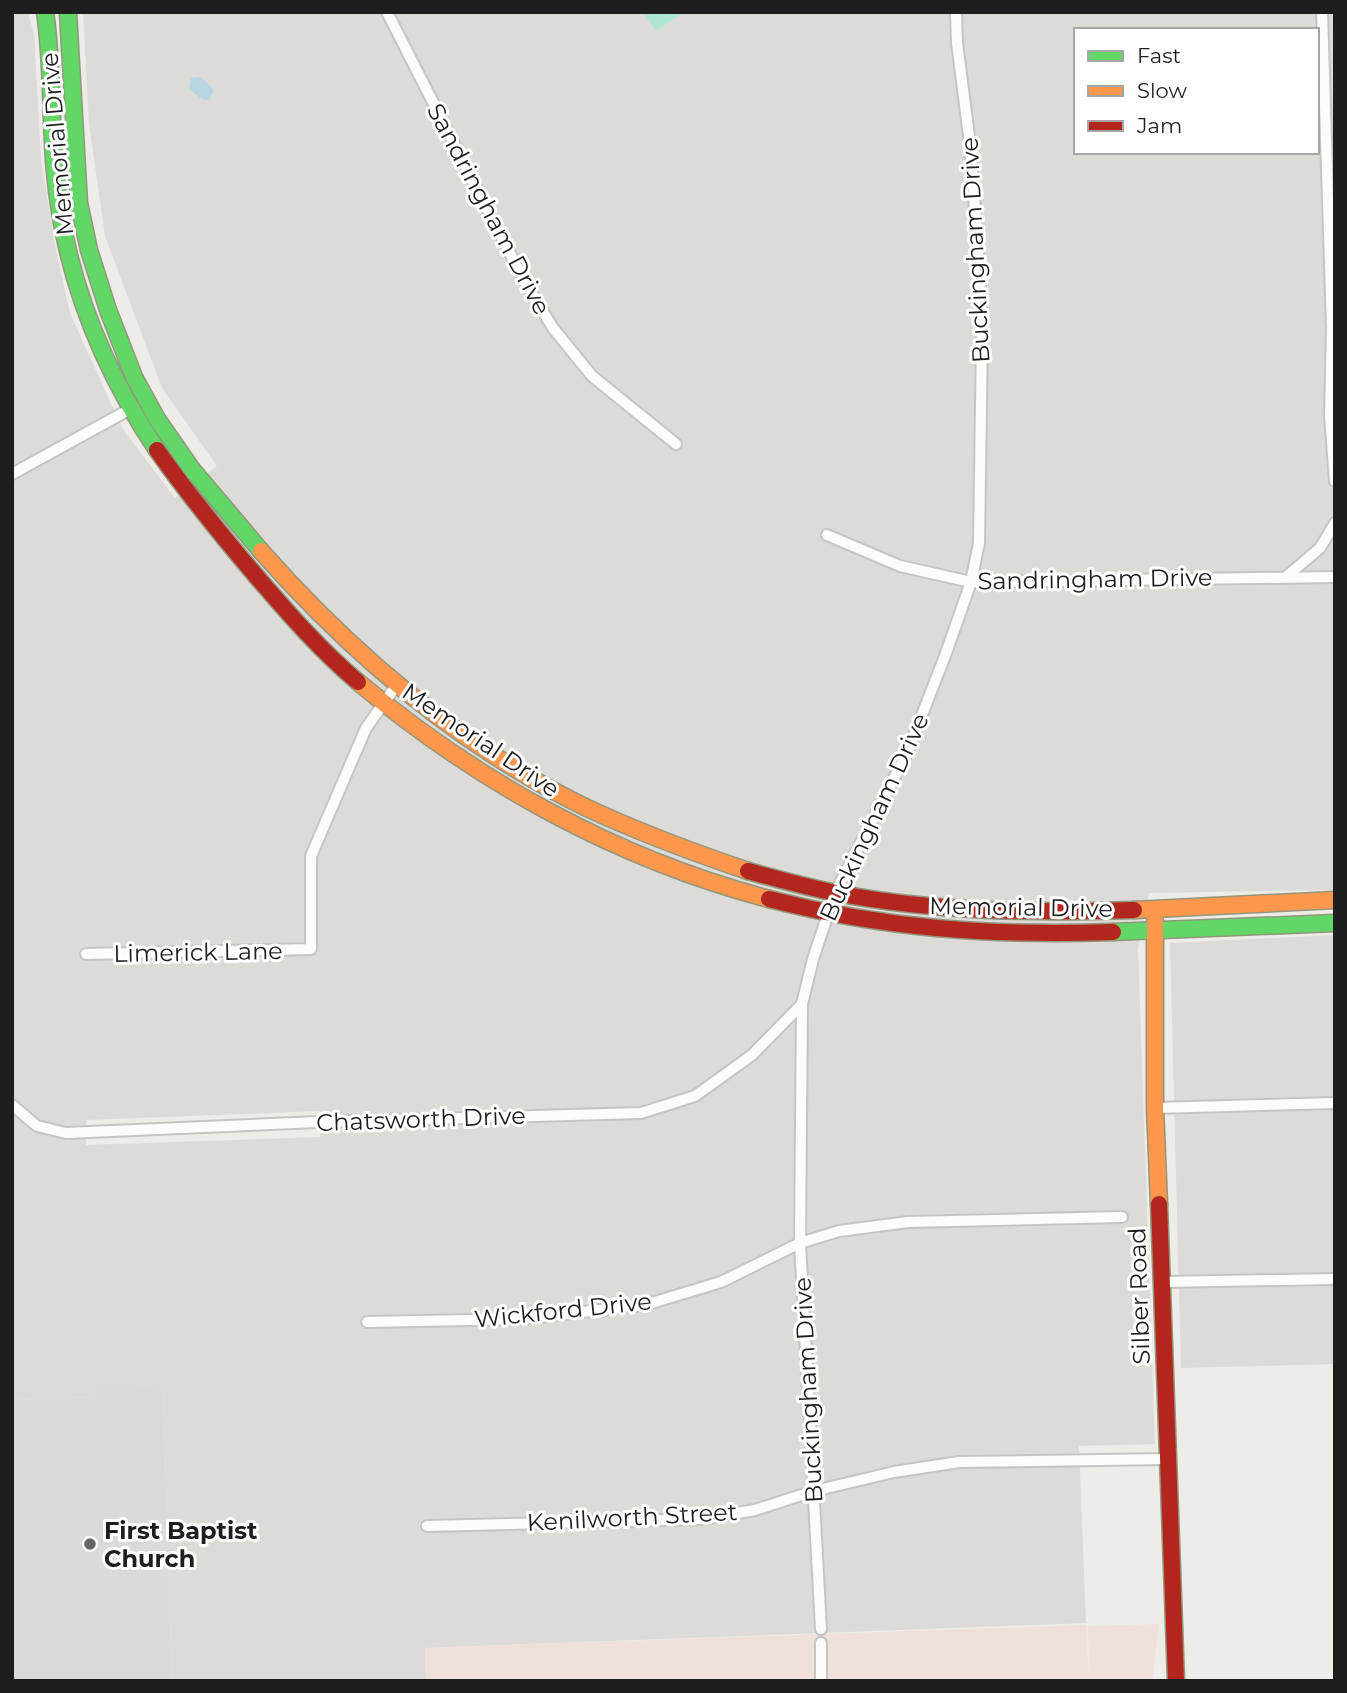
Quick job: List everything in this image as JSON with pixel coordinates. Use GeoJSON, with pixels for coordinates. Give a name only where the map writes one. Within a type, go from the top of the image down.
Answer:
{"type":"FeatureCollection","features":[{"type":"Feature","properties":{"kind":"main road","name":"Memorial Drive"},"geometry":{"type":"LineString","coordinates":[[45,12],[50,37],[55,173],[67,247],[80,298],[98,346],[129,409],[146,438],[209,523],[308,636],[383,703],[492,781],[588,834],[696,879],[828,914],[895,925],[957,931],[1071,933],[1335,923]]}},
{"type":"Feature","properties":{"kind":"main road","name":"Memorial Drive"},"geometry":{"type":"LineString","coordinates":[[68,12],[79,202],[87,242],[103,296],[147,402],[212,496],[282,580],[396,686],[465,737],[597,815],[699,857],[755,874],[835,893],[983,911],[1155,909],[1335,900]]}},
{"type":"Feature","properties":{"kind":"main road"},"geometry":{"type":"LineString","coordinates":[[67,247],[87,242]]}},
{"type":"Feature","properties":{"kind":"main road"},"geometry":{"type":"LineString","coordinates":[[588,834],[597,815]]}},
{"type":"Feature","properties":{"kind":"main road","name":"Silber Road"},"geometry":{"type":"LineString","coordinates":[[1155,909],[1155,1108],[1176,1681]]}},
{"type":"Feature","properties":{"kind":"street","name":"Sandringham Drive"},"geometry":{"type":"LineString","coordinates":[[387,12],[519,271],[553,328],[592,376],[676,444]]}},
{"type":"Feature","properties":{"kind":"street","name":"Buckingham Drive"},"geometry":{"type":"LineString","coordinates":[[821,1629],[800,1243],[802,1004],[813,959],[835,893],[908,753],[971,582],[979,543],[982,337],[977,233],[956,12]]}},
{"type":"Feature","properties":{"kind":"street"},"geometry":{"type":"LineString","coordinates":[[1322,12],[1332,327],[1331,416],[1335,481]]}},
{"type":"Feature","properties":{"kind":"street"},"geometry":{"type":"LineString","coordinates":[[12,474],[129,409],[147,402]]}},
{"type":"Feature","properties":{"kind":"street"},"geometry":{"type":"LineString","coordinates":[[1287,576],[1320,548],[1335,523]]}},
{"type":"Feature","properties":{"kind":"street","name":"Sandringham Drive"},"geometry":{"type":"LineString","coordinates":[[827,535],[900,566],[971,582],[1335,577]]}},
{"type":"Feature","properties":{"kind":"street"},"geometry":{"type":"LineString","coordinates":[[383,703],[396,686]]}},
{"type":"Feature","properties":{"kind":"street","name":"Limerick Lane"},"geometry":{"type":"LineString","coordinates":[[86,954],[311,949],[311,856],[366,728],[383,703]]}},
{"type":"Feature","properties":{"kind":"street","name":"Chatsworth Drive"},"geometry":{"type":"LineString","coordinates":[[12,1105],[37,1126],[66,1133],[317,1122],[641,1113],[695,1096],[752,1055],[802,1004]]}},
{"type":"Feature","properties":{"kind":"street"},"geometry":{"type":"LineString","coordinates":[[1155,1108],[1335,1103]]}},
{"type":"Feature","properties":{"kind":"street","name":"Wickford Drive"},"geometry":{"type":"LineString","coordinates":[[367,1322],[520,1318],[645,1305],[721,1282],[800,1243],[839,1231],[908,1222],[1122,1217]]}},
{"type":"Feature","properties":{"kind":"street"},"geometry":{"type":"LineString","coordinates":[[1162,1282],[1335,1279]]}},
{"type":"Feature","properties":{"kind":"street","name":"Kenilworth Street"},"geometry":{"type":"LineString","coordinates":[[427,1526],[702,1518],[755,1510],[814,1491],[894,1472],[959,1462],[1167,1459]]}},
{"type":"Feature","properties":{"kind":"street"},"geometry":{"type":"LineString","coordinates":[[821,1643],[821,1681]]}},
{"type":"Feature","properties":{"kind":"shaded area"},"geometry":{"type":"Polygon","coordinates":[[[12,12],[28,12],[34,35],[41,159],[55,246],[70,313],[122,428],[175,498],[217,466],[162,388],[105,236],[89,124],[83,12],[1335,12],[1335,890],[1149,893],[1138,949],[1155,1444],[1079,1446],[1086,1623],[425,1648],[426,1681],[172,1681],[163,1385],[93,1387],[92,1397],[12,1400],[12,12]],[[320,1111],[86,1120],[86,1145],[320,1137],[320,1111]]]}},
{"type":"Feature","properties":{"kind":"shaded area"},"geometry":{"type":"Polygon","coordinates":[[[1335,935],[1335,1364],[1181,1368],[1170,943],[1335,935]]]}},
{"type":"Feature","properties":{"kind":"shaded area","name":"First Baptist Church"},"geometry":{"type":"Polygon","coordinates":[[[163,1385],[172,1681],[12,1681],[12,1400],[92,1397],[93,1386],[163,1385]]]}},
{"type":"Feature","properties":{"kind":"shaded area"},"geometry":{"type":"Polygon","coordinates":[[[1159,1624],[1152,1681],[426,1681],[425,1648],[1086,1625],[1089,1679],[1088,1626],[1159,1624]]]}},
{"type":"Feature","properties":{"kind":"green space"},"geometry":{"type":"Polygon","coordinates":[[[643,12],[684,12],[656,31],[643,12]]]}},
{"type":"Feature","properties":{"kind":"water"},"geometry":{"type":"Polygon","coordinates":[[[201,77],[214,90],[209,100],[203,100],[189,89],[191,78],[201,77]]]}},
{"type":"Feature","properties":{"kind":"traffic: fast"},"geometry":{"type":"LineString","coordinates":[[45,12],[55,172],[76,282],[102,352],[157,450]]}},
{"type":"Feature","properties":{"kind":"traffic: fast"},"geometry":{"type":"LineString","coordinates":[[68,12],[79,203],[89,250],[108,310],[134,377],[157,419],[191,468],[261,551]]}},
{"type":"Feature","properties":{"kind":"traffic: fast"},"geometry":{"type":"LineString","coordinates":[[1113,932],[1335,923]]}},
{"type":"Feature","properties":{"kind":"traffic: slow"},"geometry":{"type":"LineString","coordinates":[[261,551],[332,626],[371,661],[410,695],[494,756],[585,807],[665,841],[748,871]]}},
{"type":"Feature","properties":{"kind":"traffic: slow"},"geometry":{"type":"LineString","coordinates":[[358,682],[451,752],[552,813],[658,862],[769,899]]}},
{"type":"Feature","properties":{"kind":"traffic: slow"},"geometry":{"type":"LineString","coordinates":[[1134,910],[1335,900]]}},
{"type":"Feature","properties":{"kind":"traffic: slow"},"geometry":{"type":"LineString","coordinates":[[1155,921],[1155,1108],[1159,1204]]}},
{"type":"Feature","properties":{"kind":"traffic: jam"},"geometry":{"type":"LineString","coordinates":[[157,450],[269,591],[358,682]]}},
{"type":"Feature","properties":{"kind":"traffic: jam"},"geometry":{"type":"LineString","coordinates":[[748,871],[836,893],[947,908],[1022,911],[1134,910]]}},
{"type":"Feature","properties":{"kind":"traffic: jam"},"geometry":{"type":"LineString","coordinates":[[769,899],[897,924],[1025,933],[1113,932]]}},
{"type":"Feature","properties":{"kind":"traffic: jam"},"geometry":{"type":"LineString","coordinates":[[1159,1204],[1176,1681]]}},
{"type":"Feature","properties":{"kind":"place","name":"First Baptist Church"},"geometry":{"type":"Point","coordinates":[90,1544]}}]}
